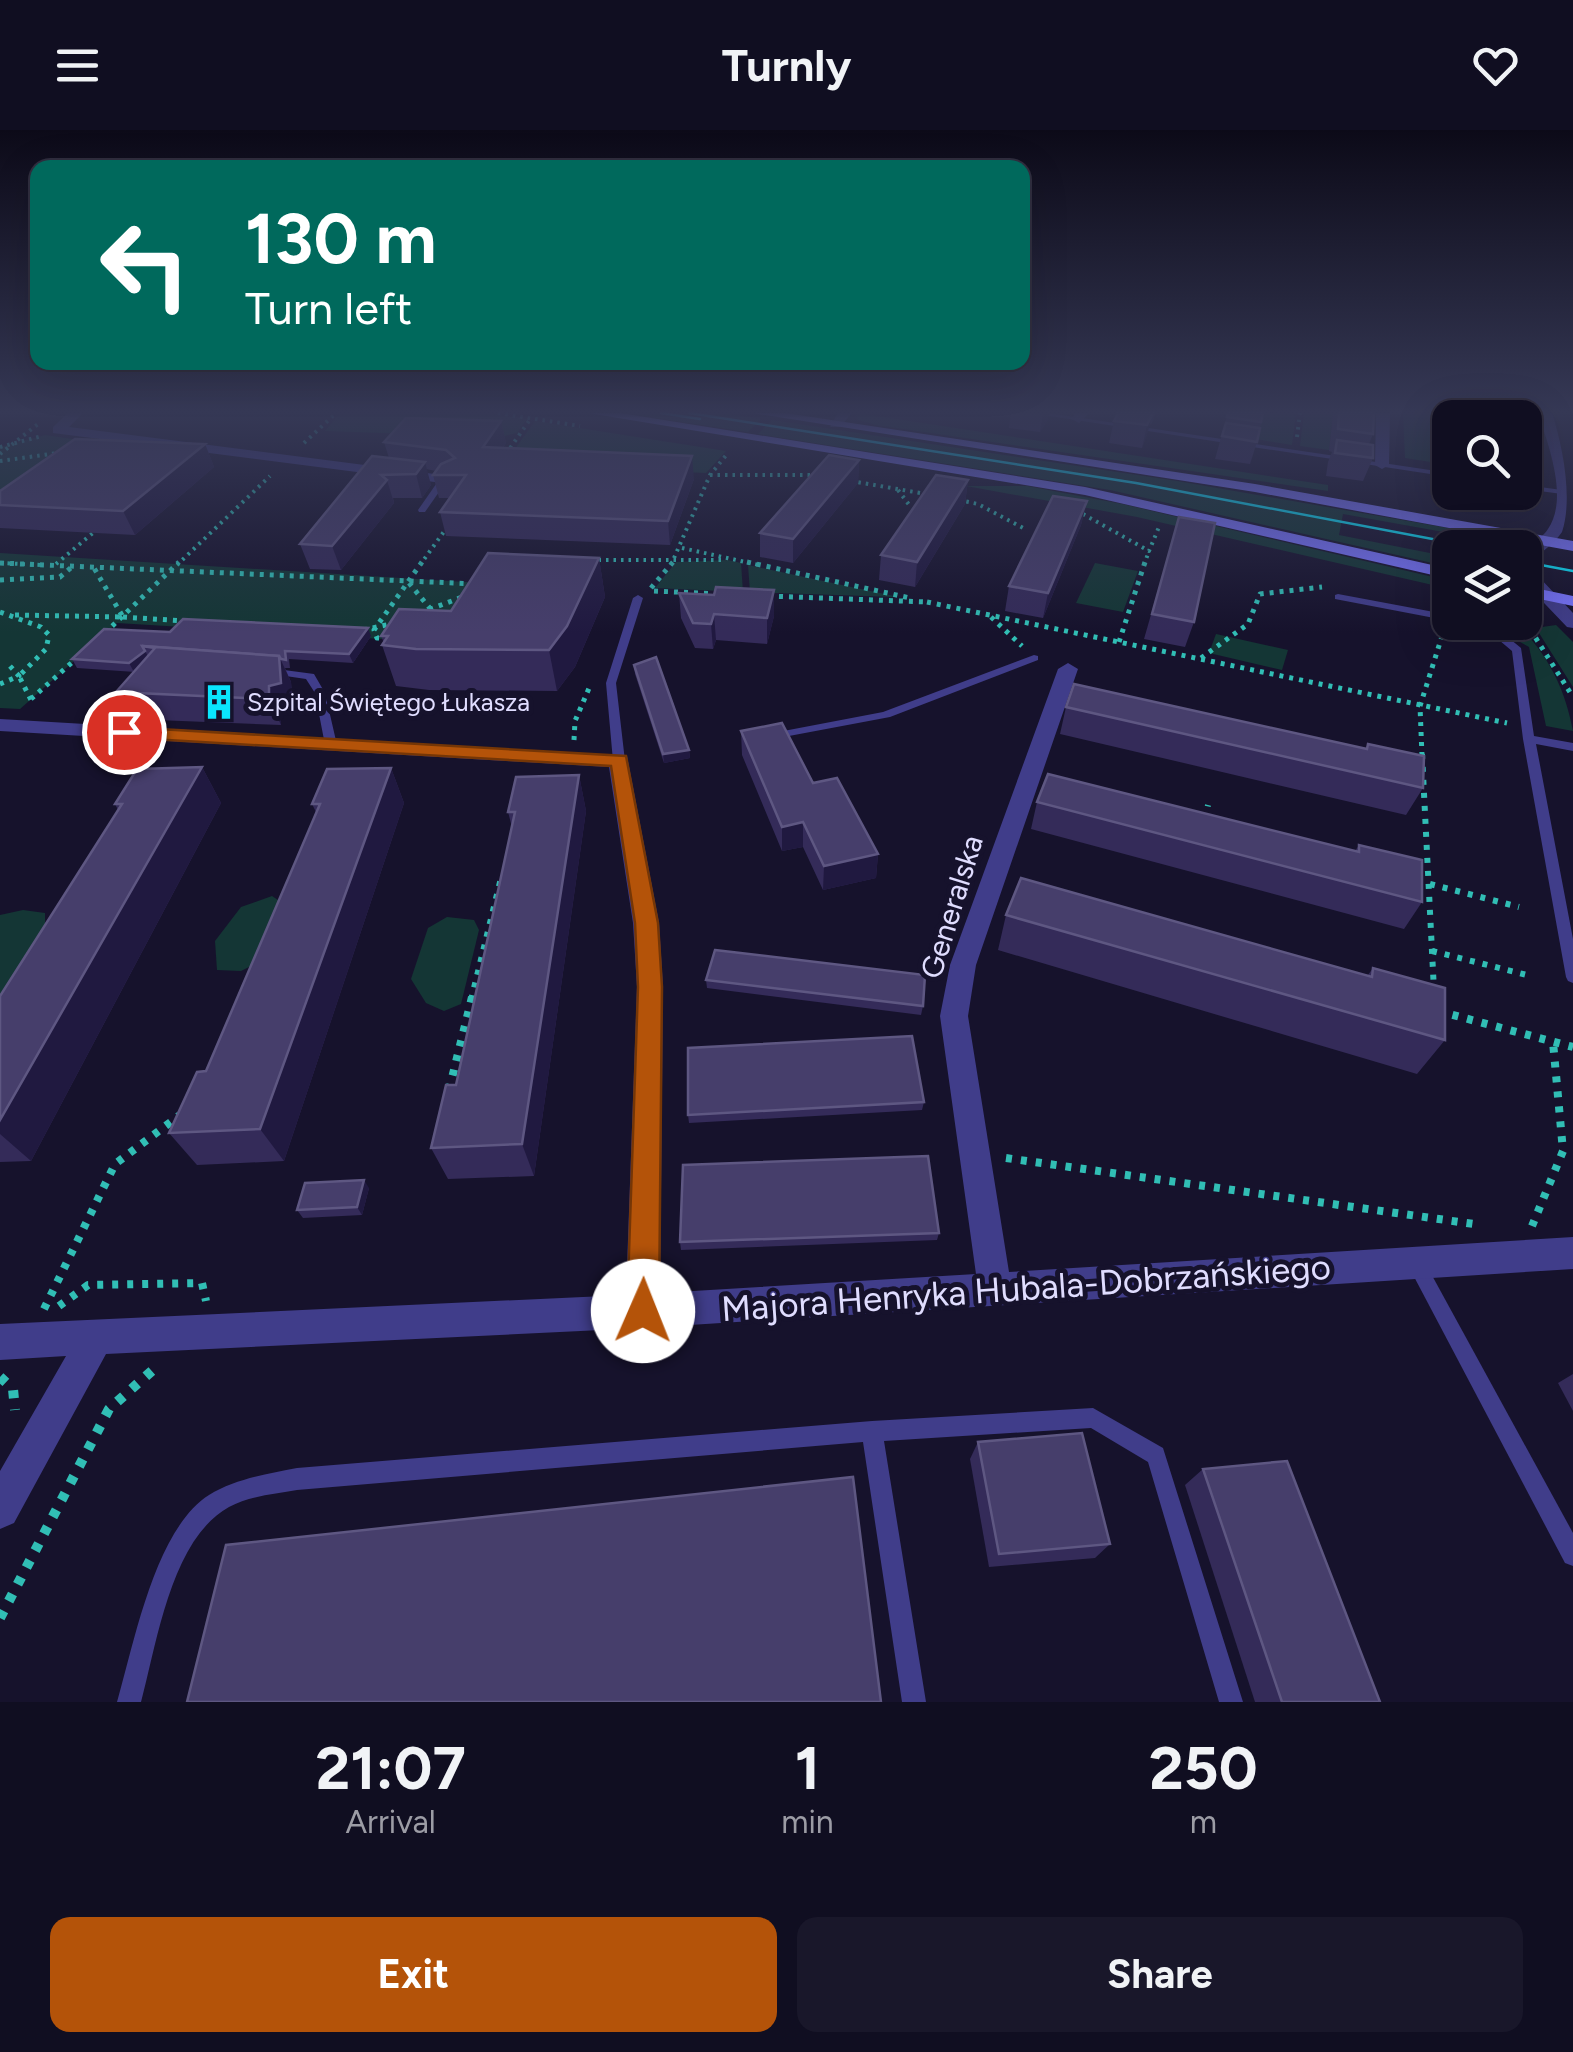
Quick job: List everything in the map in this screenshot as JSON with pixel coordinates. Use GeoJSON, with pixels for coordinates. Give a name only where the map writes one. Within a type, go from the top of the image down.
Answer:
{"type":"FeatureCollection","features":[{"type":"Feature","properties":{"kind":"street"},"geometry":{"type":"LineString","coordinates":[[1052,486],[1124,498],[1432,570]]}},
{"type":"Feature","properties":{"kind":"street"},"geometry":{"type":"LineString","coordinates":[[1244,486],[1573,546]]}},
{"type":"Feature","properties":{"kind":"street"},"geometry":{"type":"LineString","coordinates":[[1542,543],[1558,526],[1568,500]]}},
{"type":"Feature","properties":{"kind":"street"},"geometry":{"type":"LineString","coordinates":[[1542,591],[1573,623]]}},
{"type":"Feature","properties":{"kind":"street"},"geometry":{"type":"LineString","coordinates":[[1542,595],[1573,601]]}},
{"type":"Feature","properties":{"kind":"street","name":"Generalska"},"geometry":{"type":"LineString","coordinates":[[995,1290],[954,1016],[963,965],[1068,670]]}},
{"type":"Feature","properties":{"kind":"street"},"geometry":{"type":"LineString","coordinates":[[10,726],[620,761],[646,923],[650,987],[643,1311]]}},
{"type":"Feature","properties":{"kind":"street","name":"Majora Henryka Hubala-Dobrzańskiego"},"geometry":{"type":"LineString","coordinates":[[14,1342],[643,1311],[1573,1254]]}},
{"type":"Feature","properties":{"kind":"street"},"geometry":{"type":"LineString","coordinates":[[0,1508],[95,1339]]}},
{"type":"Feature","properties":{"kind":"lane"},"geometry":{"type":"LineString","coordinates":[[422,510],[441,486]]}},
{"type":"Feature","properties":{"kind":"lane"},"geometry":{"type":"LineString","coordinates":[[1542,492],[1568,500]]}},
{"type":"Feature","properties":{"kind":"lane"},"geometry":{"type":"LineString","coordinates":[[1338,596],[1432,615]]}},
{"type":"Feature","properties":{"kind":"lane"},"geometry":{"type":"LineString","coordinates":[[620,761],[611,683],[638,598]]}},
{"type":"Feature","properties":{"kind":"lane"},"geometry":{"type":"LineString","coordinates":[[1505,640],[1517,650],[1573,976]]}},
{"type":"Feature","properties":{"kind":"lane"},"geometry":{"type":"LineString","coordinates":[[756,739],[886,715],[1034,658]]}},
{"type":"Feature","properties":{"kind":"lane"},"geometry":{"type":"LineString","coordinates":[[258,670],[310,676],[320,692],[331,745]]}},
{"type":"Feature","properties":{"kind":"lane"},"geometry":{"type":"LineString","coordinates":[[89,730],[139,678]]}},
{"type":"Feature","properties":{"kind":"lane"},"geometry":{"type":"LineString","coordinates":[[1529,733],[1573,746]]}},
{"type":"Feature","properties":{"kind":"lane"},"geometry":{"type":"LineString","coordinates":[[1416,1264],[1573,1555]]}},
{"type":"Feature","properties":{"kind":"lane"},"geometry":{"type":"LineString","coordinates":[[129,1702],[170,1566],[187,1532],[210,1507],[249,1489],[298,1479],[872,1430],[1092,1418],[1156,1455],[1231,1702]]}},
{"type":"Feature","properties":{"kind":"lane"},"geometry":{"type":"LineString","coordinates":[[872,1430],[914,1702]]}},
{"type":"Feature","properties":{"kind":"path"},"geometry":{"type":"LineString","coordinates":[[101,636],[259,486]]}},
{"type":"Feature","properties":{"kind":"path"},"geometry":{"type":"LineString","coordinates":[[705,486],[682,548],[650,590],[730,594]]}},
{"type":"Feature","properties":{"kind":"path"},"geometry":{"type":"LineString","coordinates":[[883,486],[939,496]]}},
{"type":"Feature","properties":{"kind":"path"},"geometry":{"type":"LineString","coordinates":[[897,489],[910,506]]}},
{"type":"Feature","properties":{"kind":"path"},"geometry":{"type":"LineString","coordinates":[[959,500],[978,504],[1027,530]]}},
{"type":"Feature","properties":{"kind":"path"},"geometry":{"type":"LineString","coordinates":[[1074,508],[1149,551]]}},
{"type":"Feature","properties":{"kind":"path"},"geometry":{"type":"LineString","coordinates":[[374,630],[455,516]]}},
{"type":"Feature","properties":{"kind":"path"},"geometry":{"type":"LineString","coordinates":[[54,566],[113,517]]}},
{"type":"Feature","properties":{"kind":"path"},"geometry":{"type":"LineString","coordinates":[[1119,642],[1160,525]]}},
{"type":"Feature","properties":{"kind":"path"},"geometry":{"type":"LineString","coordinates":[[682,548],[1420,706],[1529,733]]}},
{"type":"Feature","properties":{"kind":"path"},"geometry":{"type":"LineString","coordinates":[[576,560],[742,560]]}},
{"type":"Feature","properties":{"kind":"path"},"geometry":{"type":"LineString","coordinates":[[0,563],[480,587],[374,630],[356,629]]}},
{"type":"Feature","properties":{"kind":"path"},"geometry":{"type":"LineString","coordinates":[[0,580],[60,577],[73,566]]}},
{"type":"Feature","properties":{"kind":"path"},"geometry":{"type":"LineString","coordinates":[[93,567],[122,617]]}},
{"type":"Feature","properties":{"kind":"path"},"geometry":{"type":"LineString","coordinates":[[408,582],[442,621]]}},
{"type":"Feature","properties":{"kind":"path"},"geometry":{"type":"LineString","coordinates":[[1200,658],[1248,624],[1260,594],[1323,586]]}},
{"type":"Feature","properties":{"kind":"path"},"geometry":{"type":"LineString","coordinates":[[764,595],[928,602]]}},
{"type":"Feature","properties":{"kind":"path"},"geometry":{"type":"LineString","coordinates":[[0,612],[15,616],[193,621]]}},
{"type":"Feature","properties":{"kind":"path"},"geometry":{"type":"LineString","coordinates":[[0,684],[19,676],[46,649],[48,636],[15,616]]}},
{"type":"Feature","properties":{"kind":"path"},"geometry":{"type":"LineString","coordinates":[[374,630],[377,638],[395,639]]}},
{"type":"Feature","properties":{"kind":"path"},"geometry":{"type":"LineString","coordinates":[[1441,640],[1420,706],[1435,1010],[1573,1047]]}},
{"type":"Feature","properties":{"kind":"path"},"geometry":{"type":"LineString","coordinates":[[1537,640],[1573,696]]}},
{"type":"Feature","properties":{"kind":"path"},"geometry":{"type":"LineString","coordinates":[[31,699],[87,649]]}},
{"type":"Feature","properties":{"kind":"path"},"geometry":{"type":"LineString","coordinates":[[9,665],[34,704],[10,726]]}},
{"type":"Feature","properties":{"kind":"path"},"geometry":{"type":"LineString","coordinates":[[573,759],[574,721],[597,669]]}},
{"type":"Feature","properties":{"kind":"path"},"geometry":{"type":"LineString","coordinates":[[1408,774],[1426,778]]}},
{"type":"Feature","properties":{"kind":"path"},"geometry":{"type":"LineString","coordinates":[[1203,830],[1208,805]]}},
{"type":"Feature","properties":{"kind":"path"},"geometry":{"type":"LineString","coordinates":[[448,1095],[506,856]]}},
{"type":"Feature","properties":{"kind":"path"},"geometry":{"type":"LineString","coordinates":[[1411,881],[1519,906]]}},
{"type":"Feature","properties":{"kind":"path"},"geometry":{"type":"LineString","coordinates":[[1432,951],[1527,975]]}},
{"type":"Feature","properties":{"kind":"path"},"geometry":{"type":"LineString","coordinates":[[1529,1232],[1563,1152],[1553,1042]]}},
{"type":"Feature","properties":{"kind":"path"},"geometry":{"type":"LineString","coordinates":[[14,1342],[115,1164],[196,1105]]}},
{"type":"Feature","properties":{"kind":"path"},"geometry":{"type":"LineString","coordinates":[[975,1154],[1492,1226]]}},
{"type":"Feature","properties":{"kind":"path"},"geometry":{"type":"LineString","coordinates":[[0,1618],[109,1410],[139,1379],[172,1364]]}},
{"type":"Feature","properties":{"kind":"green space"},"geometry":{"type":"Polygon","coordinates":[[[0,486],[40,486],[0,516],[0,486]]]}},
{"type":"Feature","properties":{"kind":"green space"},"geometry":{"type":"Polygon","coordinates":[[[968,486],[1029,486],[1122,504],[1432,577],[1432,585],[1137,517],[968,486]]]}},
{"type":"Feature","properties":{"kind":"green space"},"geometry":{"type":"Polygon","coordinates":[[[1087,486],[1208,486],[1460,530],[1432,530],[1343,514],[1339,535],[1432,553],[1432,563],[1087,486]]]}},
{"type":"Feature","properties":{"kind":"green space"},"geometry":{"type":"Polygon","coordinates":[[[1296,486],[1328,486],[1328,491],[1296,486]]]}},
{"type":"Feature","properties":{"kind":"green space"},"geometry":{"type":"Polygon","coordinates":[[[0,553],[497,584],[464,644],[117,623],[20,709],[0,708],[0,553]]]}},
{"type":"Feature","properties":{"kind":"green space"},"geometry":{"type":"Polygon","coordinates":[[[676,562],[741,563],[743,592],[655,588],[676,562]]]}},
{"type":"Feature","properties":{"kind":"green space"},"geometry":{"type":"Polygon","coordinates":[[[1095,563],[1138,571],[1123,612],[1076,603],[1095,563]]]}},
{"type":"Feature","properties":{"kind":"green space"},"geometry":{"type":"Polygon","coordinates":[[[748,565],[894,596],[895,597],[750,592],[748,565]]]}},
{"type":"Feature","properties":{"kind":"green space"},"geometry":{"type":"Polygon","coordinates":[[[1556,625],[1573,642],[1573,687],[1542,638],[1542,627],[1556,625]]]}},
{"type":"Feature","properties":{"kind":"green space"},"geometry":{"type":"Polygon","coordinates":[[[1216,634],[1288,650],[1282,670],[1209,653],[1216,634]]]}},
{"type":"Feature","properties":{"kind":"green space"},"geometry":{"type":"Polygon","coordinates":[[[1516,640],[1531,640],[1546,659],[1560,686],[1573,731],[1546,726],[1529,647],[1516,640]]]}},
{"type":"Feature","properties":{"kind":"green space"},"geometry":{"type":"Polygon","coordinates":[[[272,896],[281,902],[259,962],[241,971],[217,970],[215,941],[241,907],[272,896]]]}},
{"type":"Feature","properties":{"kind":"green space"},"geometry":{"type":"Polygon","coordinates":[[[23,910],[45,913],[45,942],[0,1016],[0,915],[23,910]]]}},
{"type":"Feature","properties":{"kind":"green space"},"geometry":{"type":"Polygon","coordinates":[[[447,917],[474,920],[479,930],[461,1004],[444,1011],[426,1003],[411,979],[428,928],[447,917]]]}},
{"type":"Feature","properties":{"kind":"building"},"geometry":{"type":"Polygon","coordinates":[[[7,486],[153,486],[123,511],[0,505],[0,491],[7,486]]]}},
{"type":"Feature","properties":{"kind":"building"},"geometry":{"type":"Polygon","coordinates":[[[347,486],[382,486],[332,546],[300,544],[347,486]]]}},
{"type":"Feature","properties":{"kind":"building"},"geometry":{"type":"Polygon","coordinates":[[[458,486],[681,486],[668,521],[440,512],[458,486]]]}},
{"type":"Feature","properties":{"kind":"building"},"geometry":{"type":"Polygon","coordinates":[[[801,486],[837,486],[793,539],[760,533],[801,486]]]}},
{"type":"Feature","properties":{"kind":"building"},"geometry":{"type":"Polygon","coordinates":[[[928,486],[964,486],[917,562],[881,555],[928,486]]]}},
{"type":"Feature","properties":{"kind":"building"},"geometry":{"type":"Polygon","coordinates":[[[1053,496],[1087,501],[1048,593],[1009,586],[1053,496]]]}},
{"type":"Feature","properties":{"kind":"building"},"geometry":{"type":"Polygon","coordinates":[[[1179,517],[1215,523],[1194,622],[1152,614],[1179,517]]]}},
{"type":"Feature","properties":{"kind":"building"},"geometry":{"type":"Polygon","coordinates":[[[488,553],[599,558],[567,626],[549,650],[382,645],[388,636],[381,636],[399,609],[451,611],[488,553]]]}},
{"type":"Feature","properties":{"kind":"building"},"geometry":{"type":"Polygon","coordinates":[[[716,587],[774,590],[767,618],[714,614],[711,624],[693,623],[679,593],[714,595],[716,587]]]}},
{"type":"Feature","properties":{"kind":"building"},"geometry":{"type":"Polygon","coordinates":[[[183,619],[368,628],[349,654],[285,651],[286,660],[279,656],[142,646],[145,651],[129,663],[72,659],[104,629],[170,632],[183,619]]]}},
{"type":"Feature","properties":{"kind":"building"},"geometry":{"type":"Polygon","coordinates":[[[142,646],[279,656],[281,683],[269,686],[269,699],[116,692],[155,648],[142,646]]]}},
{"type":"Feature","properties":{"kind":"building"},"geometry":{"type":"Polygon","coordinates":[[[656,657],[689,750],[663,754],[634,665],[656,657]]]}},
{"type":"Feature","properties":{"kind":"building"},"geometry":{"type":"Polygon","coordinates":[[[1074,684],[1367,749],[1368,744],[1424,756],[1423,788],[1066,707],[1074,684]]]}},
{"type":"Feature","properties":{"kind":"building"},"geometry":{"type":"Polygon","coordinates":[[[782,723],[813,783],[837,778],[878,854],[824,866],[803,822],[782,827],[741,731],[782,723]]]}},
{"type":"Feature","properties":{"kind":"building"},"geometry":{"type":"Polygon","coordinates":[[[202,767],[0,1120],[0,996],[122,804],[115,804],[137,769],[202,767]]]}},
{"type":"Feature","properties":{"kind":"building"},"geometry":{"type":"Polygon","coordinates":[[[391,768],[260,1129],[169,1133],[197,1072],[206,1071],[320,804],[312,804],[327,769],[391,768]]]}},
{"type":"Feature","properties":{"kind":"building"},"geometry":{"type":"Polygon","coordinates":[[[1048,774],[1359,852],[1359,845],[1422,860],[1422,902],[1037,802],[1048,774]]]}},
{"type":"Feature","properties":{"kind":"building"},"geometry":{"type":"Polygon","coordinates":[[[579,775],[522,1144],[431,1148],[446,1085],[456,1085],[515,812],[508,812],[516,777],[579,775]]]}},
{"type":"Feature","properties":{"kind":"building"},"geometry":{"type":"Polygon","coordinates":[[[1021,878],[1372,977],[1373,968],[1445,988],[1445,1040],[1006,915],[1021,878]]]}},
{"type":"Feature","properties":{"kind":"building"},"geometry":{"type":"Polygon","coordinates":[[[715,950],[925,975],[923,1006],[706,980],[715,950]]]}},
{"type":"Feature","properties":{"kind":"building"},"geometry":{"type":"Polygon","coordinates":[[[912,1036],[924,1102],[688,1115],[688,1048],[912,1036]]]}},
{"type":"Feature","properties":{"kind":"building"},"geometry":{"type":"Polygon","coordinates":[[[928,1156],[939,1233],[680,1242],[683,1165],[928,1156]]]}},
{"type":"Feature","properties":{"kind":"building"},"geometry":{"type":"Polygon","coordinates":[[[364,1180],[357,1207],[297,1210],[305,1183],[364,1180]]]}},
{"type":"Feature","properties":{"kind":"building"},"geometry":{"type":"Polygon","coordinates":[[[1082,1433],[1110,1544],[999,1554],[978,1442],[1082,1433]]]}},
{"type":"Feature","properties":{"kind":"building"},"geometry":{"type":"Polygon","coordinates":[[[1287,1461],[1380,1702],[1282,1702],[1203,1469],[1287,1461]]]}},
{"type":"Feature","properties":{"kind":"building"},"geometry":{"type":"Polygon","coordinates":[[[853,1477],[881,1702],[187,1702],[226,1545],[853,1477]]]}},
{"type":"Feature","properties":{"kind":"tram line"},"geometry":{"type":"LineString","coordinates":[[1154,486],[1432,539]]}},
{"type":"Feature","properties":{"kind":"tram line"},"geometry":{"type":"LineString","coordinates":[[1542,565],[1573,571]]}},
{"type":"Feature","properties":{"kind":"place","name":"Szpital Świętego Łukasza"},"geometry":{"type":"Point","coordinates":[219,702]}},
{"type":"Feature","properties":{"kind":"route"},"geometry":{"type":"LineString","coordinates":[[124,732],[620,761],[646,923],[650,987],[643,1311]]}}]}
